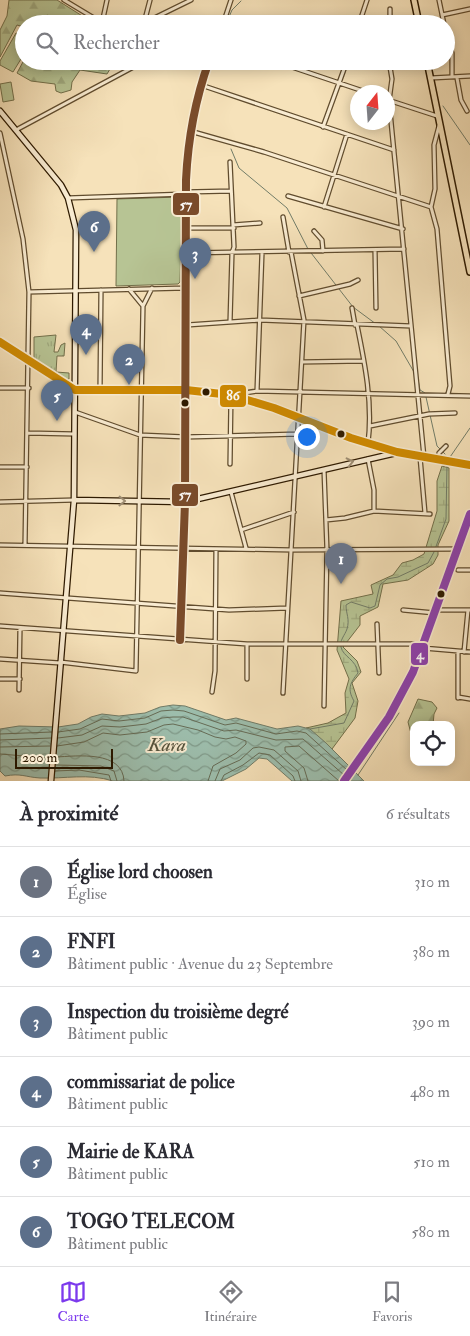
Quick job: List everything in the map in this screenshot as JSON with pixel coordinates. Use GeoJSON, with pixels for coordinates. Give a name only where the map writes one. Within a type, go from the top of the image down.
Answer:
{"type":"FeatureCollection","features":[{"type":"Feature","properties":{"kind":"highway"},"geometry":{"type":"LineString","coordinates":[[414,0],[417,15]]}},
{"type":"Feature","properties":{"kind":"highway"},"geometry":{"type":"LineString","coordinates":[[429,70],[470,272]]}},
{"type":"Feature","properties":{"kind":"highway"},"geometry":{"type":"LineString","coordinates":[[344,781],[394,708],[424,646],[470,514]]}},
{"type":"Feature","properties":{"kind":"main road"},"geometry":{"type":"LineString","coordinates":[[0,111],[54,176],[68,198],[76,230],[74,500],[51,781]]}},
{"type":"Feature","properties":{"kind":"main road"},"geometry":{"type":"LineString","coordinates":[[75,390],[186,390],[231,396],[299,417],[397,452],[468,464]]}},
{"type":"Feature","properties":{"kind":"main road"},"geometry":{"type":"LineString","coordinates":[[74,500],[185,502],[397,452]]}},
{"type":"Feature","properties":{"kind":"street"},"geometry":{"type":"LineString","coordinates":[[64,0],[89,15]]}},
{"type":"Feature","properties":{"kind":"street"},"geometry":{"type":"LineString","coordinates":[[104,15],[107,0]]}},
{"type":"Feature","properties":{"kind":"street"},"geometry":{"type":"LineString","coordinates":[[146,15],[150,0]]}},
{"type":"Feature","properties":{"kind":"street"},"geometry":{"type":"LineString","coordinates":[[161,15],[191,0]]}},
{"type":"Feature","properties":{"kind":"street"},"geometry":{"type":"LineString","coordinates":[[226,15],[231,0]]}},
{"type":"Feature","properties":{"kind":"street"},"geometry":{"type":"LineString","coordinates":[[362,15],[367,0]]}},
{"type":"Feature","properties":{"kind":"street"},"geometry":{"type":"LineString","coordinates":[[439,0],[442,15],[470,9]]}},
{"type":"Feature","properties":{"kind":"street"},"geometry":{"type":"LineString","coordinates":[[390,9],[390,15]]}},
{"type":"Feature","properties":{"kind":"street"},"geometry":{"type":"LineString","coordinates":[[16,130],[128,70]]}},
{"type":"Feature","properties":{"kind":"street"},"geometry":{"type":"LineString","coordinates":[[180,640],[185,549],[186,193],[190,131],[206,70]]}},
{"type":"Feature","properties":{"kind":"street"},"geometry":{"type":"LineString","coordinates":[[301,70],[350,87]]}},
{"type":"Feature","properties":{"kind":"street"},"geometry":{"type":"LineString","coordinates":[[323,127],[344,70]]}},
{"type":"Feature","properties":{"kind":"street"},"geometry":{"type":"LineString","coordinates":[[390,70],[391,85]]}},
{"type":"Feature","properties":{"kind":"street"},"geometry":{"type":"LineString","coordinates":[[454,70],[461,100],[467,111]]}},
{"type":"Feature","properties":{"kind":"street"},"geometry":{"type":"LineString","coordinates":[[430,78],[470,76]]}},
{"type":"Feature","properties":{"kind":"street"},"geometry":{"type":"LineString","coordinates":[[201,85],[394,150]]}},
{"type":"Feature","properties":{"kind":"street"},"geometry":{"type":"LineString","coordinates":[[395,102],[437,116]]}},
{"type":"Feature","properties":{"kind":"street"},"geometry":{"type":"LineString","coordinates":[[439,126],[434,145],[435,190],[431,207],[437,228],[450,386],[448,394]]}},
{"type":"Feature","properties":{"kind":"street"},"geometry":{"type":"LineString","coordinates":[[392,130],[403,229],[417,394],[421,417],[425,513]]}},
{"type":"Feature","properties":{"kind":"street"},"geometry":{"type":"LineString","coordinates":[[190,131],[264,152],[431,207]]}},
{"type":"Feature","properties":{"kind":"street"},"geometry":{"type":"LineString","coordinates":[[0,133],[23,238],[29,292],[30,362],[25,546]]}},
{"type":"Feature","properties":{"kind":"street"},"geometry":{"type":"LineString","coordinates":[[324,206],[347,134]]}},
{"type":"Feature","properties":{"kind":"street"},"geometry":{"type":"LineString","coordinates":[[230,162],[234,226],[230,322]]}},
{"type":"Feature","properties":{"kind":"street"},"geometry":{"type":"LineString","coordinates":[[68,198],[231,191]]}},
{"type":"Feature","properties":{"kind":"street"},"geometry":{"type":"LineString","coordinates":[[288,196],[403,229]]}},
{"type":"Feature","properties":{"kind":"street"},"geometry":{"type":"LineString","coordinates":[[283,217],[304,320],[283,693]]}},
{"type":"Feature","properties":{"kind":"street"},"geometry":{"type":"LineString","coordinates":[[186,228],[260,223]]}},
{"type":"Feature","properties":{"kind":"street"},"geometry":{"type":"LineString","coordinates":[[314,231],[322,240],[323,251]]}},
{"type":"Feature","properties":{"kind":"street"},"geometry":{"type":"LineString","coordinates":[[186,252],[232,254],[404,249]]}},
{"type":"Feature","properties":{"kind":"street"},"geometry":{"type":"LineString","coordinates":[[375,250],[376,308]]}},
{"type":"Feature","properties":{"kind":"street"},"geometry":{"type":"LineString","coordinates":[[257,391],[262,253]]}},
{"type":"Feature","properties":{"kind":"street"},"geometry":{"type":"LineString","coordinates":[[299,296],[358,280]]}},
{"type":"Feature","properties":{"kind":"street"},"geometry":{"type":"LineString","coordinates":[[0,659],[136,671],[143,306],[152,288]]}},
{"type":"Feature","properties":{"kind":"street"},"geometry":{"type":"LineString","coordinates":[[29,292],[185,288]]}},
{"type":"Feature","properties":{"kind":"street"},"geometry":{"type":"LineString","coordinates":[[129,289],[143,306]]}},
{"type":"Feature","properties":{"kind":"street"},"geometry":{"type":"LineString","coordinates":[[100,389],[101,290]]}},
{"type":"Feature","properties":{"kind":"street"},"geometry":{"type":"LineString","coordinates":[[352,308],[369,393],[370,426],[368,443]]}},
{"type":"Feature","properties":{"kind":"street"},"geometry":{"type":"LineString","coordinates":[[187,325],[260,320],[304,320],[356,325],[411,326]]}},
{"type":"Feature","properties":{"kind":"street"},"geometry":{"type":"LineString","coordinates":[[0,342],[75,390]]}},
{"type":"Feature","properties":{"kind":"street"},"geometry":{"type":"LineString","coordinates":[[302,362],[363,361]]}},
{"type":"Feature","properties":{"kind":"street"},"geometry":{"type":"LineString","coordinates":[[0,388],[29,388]]}},
{"type":"Feature","properties":{"kind":"street"},"geometry":{"type":"LineString","coordinates":[[230,464],[231,396],[257,391],[470,396]]}},
{"type":"Feature","properties":{"kind":"street"},"geometry":{"type":"LineString","coordinates":[[74,412],[140,434],[186,436],[298,434]]}},
{"type":"Feature","properties":{"kind":"street"},"geometry":{"type":"LineString","coordinates":[[370,426],[455,413]]}},
{"type":"Feature","properties":{"kind":"street"},"geometry":{"type":"LineString","coordinates":[[28,433],[74,434]]}},
{"type":"Feature","properties":{"kind":"street"},"geometry":{"type":"LineString","coordinates":[[438,459],[439,453],[446,446]]}},
{"type":"Feature","properties":{"kind":"street"},"geometry":{"type":"LineString","coordinates":[[368,458],[374,490],[374,511]]}},
{"type":"Feature","properties":{"kind":"street"},"geometry":{"type":"LineString","coordinates":[[0,467],[28,467]]}},
{"type":"Feature","properties":{"kind":"street"},"geometry":{"type":"LineString","coordinates":[[324,469],[326,520],[324,706]]}},
{"type":"Feature","properties":{"kind":"street"},"geometry":{"type":"LineString","coordinates":[[231,492],[246,548]]}},
{"type":"Feature","properties":{"kind":"street"},"geometry":{"type":"LineString","coordinates":[[0,502],[74,500]]}},
{"type":"Feature","properties":{"kind":"street"},"geometry":{"type":"LineString","coordinates":[[326,520],[345,518],[374,511],[430,514]]}},
{"type":"Feature","properties":{"kind":"street"},"geometry":{"type":"LineString","coordinates":[[241,530],[294,512]]}},
{"type":"Feature","properties":{"kind":"street"},"geometry":{"type":"LineString","coordinates":[[0,545],[292,550],[458,549]]}},
{"type":"Feature","properties":{"kind":"street"},"geometry":{"type":"LineString","coordinates":[[212,692],[215,642],[216,549]]}},
{"type":"Feature","properties":{"kind":"street"},"geometry":{"type":"LineString","coordinates":[[458,570],[470,570]]}},
{"type":"Feature","properties":{"kind":"street"},"geometry":{"type":"LineString","coordinates":[[0,593],[229,610],[287,608]]}},
{"type":"Feature","properties":{"kind":"street"},"geometry":{"type":"LineString","coordinates":[[403,610],[435,612],[469,610],[464,652]]}},
{"type":"Feature","properties":{"kind":"street"},"geometry":{"type":"LineString","coordinates":[[377,624],[379,673]]}},
{"type":"Feature","properties":{"kind":"street"},"geometry":{"type":"LineString","coordinates":[[0,626],[247,644],[377,644],[424,646],[458,652],[470,652]]}},
{"type":"Feature","properties":{"kind":"street"},"geometry":{"type":"LineString","coordinates":[[19,690],[20,628]]}},
{"type":"Feature","properties":{"kind":"street"},"geometry":{"type":"LineString","coordinates":[[247,644],[247,679]]}},
{"type":"Feature","properties":{"kind":"street"},"geometry":{"type":"LineString","coordinates":[[458,652],[458,697],[470,699]]}},
{"type":"Feature","properties":{"kind":"street"},"geometry":{"type":"LineString","coordinates":[[0,679],[20,679]]}},
{"type":"Feature","properties":{"kind":"green space"},"geometry":{"type":"Polygon","coordinates":[[[9,0],[57,0],[81,15],[15,15],[15,29],[0,57],[0,30],[7,16],[9,0]]]}},
{"type":"Feature","properties":{"kind":"green space"},"geometry":{"type":"Polygon","coordinates":[[[15,35],[15,69],[13,72],[0,65],[0,61],[15,35]]]}},
{"type":"Feature","properties":{"kind":"green space"},"geometry":{"type":"Polygon","coordinates":[[[19,70],[80,70],[72,82],[71,90],[61,93],[56,91],[55,84],[31,81],[17,73],[19,70]]]}},
{"type":"Feature","properties":{"kind":"green space"},"geometry":{"type":"Polygon","coordinates":[[[80,70],[109,70],[107,74],[80,70]]]}},
{"type":"Feature","properties":{"kind":"green space"},"geometry":{"type":"Polygon","coordinates":[[[11,82],[14,100],[3,102],[0,84],[11,82]]]}},
{"type":"Feature","properties":{"kind":"green space"},"geometry":{"type":"Polygon","coordinates":[[[180,197],[182,199],[180,282],[178,284],[116,286],[117,199],[180,197]]]}},
{"type":"Feature","properties":{"kind":"green space"},"geometry":{"type":"Polygon","coordinates":[[[56,335],[54,352],[58,352],[61,345],[65,343],[64,356],[57,356],[56,372],[69,373],[69,379],[66,380],[34,358],[34,337],[56,335]]]}},
{"type":"Feature","properties":{"kind":"green space"},"geometry":{"type":"Polygon","coordinates":[[[442,466],[449,468],[449,521],[438,545],[438,555],[433,564],[408,580],[383,584],[378,607],[360,616],[360,625],[343,647],[357,661],[361,672],[352,683],[358,701],[355,718],[332,749],[306,728],[328,723],[346,713],[345,693],[349,679],[337,650],[341,601],[373,594],[371,585],[393,575],[402,563],[424,554],[437,511],[437,481],[442,466]]]}},
{"type":"Feature","properties":{"kind":"green space"},"geometry":{"type":"Polygon","coordinates":[[[418,699],[432,702],[437,708],[433,721],[410,721],[410,730],[408,722],[418,699]]]}},
{"type":"Feature","properties":{"kind":"water","name":"Kara"},"geometry":{"type":"Polygon","coordinates":[[[185,706],[226,720],[236,718],[277,729],[298,726],[310,729],[364,781],[292,781],[267,759],[259,758],[246,769],[222,781],[113,781],[95,777],[40,778],[19,775],[5,776],[0,771],[0,729],[19,726],[58,727],[78,724],[102,714],[119,716],[145,713],[160,707],[185,706]]]}},
{"type":"Feature","properties":{"kind":"waterway"},"geometry":{"type":"LineString","coordinates":[[230,15],[241,1]]}},
{"type":"Feature","properties":{"kind":"waterway"},"geometry":{"type":"LineString","coordinates":[[443,106],[470,145]]}},
{"type":"Feature","properties":{"kind":"waterway"},"geometry":{"type":"LineString","coordinates":[[231,149],[239,168],[287,208],[308,249],[353,307],[376,324]]}},
{"type":"Feature","properties":{"kind":"waterway"},"geometry":{"type":"LineString","coordinates":[[379,326],[396,341],[414,372]]}},
{"type":"Feature","properties":{"kind":"waterway"},"geometry":{"type":"LineString","coordinates":[[417,374],[420,390],[425,393]]}},
{"type":"Feature","properties":{"kind":"waterway"},"geometry":{"type":"LineString","coordinates":[[426,397],[437,446],[445,454]]}},
{"type":"Feature","properties":{"kind":"waterway"},"geometry":{"type":"LineString","coordinates":[[448,460],[470,428]]}},
{"type":"Feature","properties":{"kind":"waterway"},"geometry":{"type":"LineString","coordinates":[[310,729],[344,723],[354,701],[350,686],[358,673],[357,668],[344,653],[341,645],[341,640],[348,625],[346,605],[351,602],[370,608],[375,606],[380,585],[387,579],[398,577],[428,563],[434,552],[446,519],[447,464]]}},
{"type":"Feature","properties":{"kind":"waterway"},"geometry":{"type":"LineString","coordinates":[[358,775],[399,713]]}},
{"type":"Feature","properties":{"kind":"transit line","name":"57"},"geometry":{"type":"LineString","coordinates":[[180,640],[185,502],[186,180],[193,120],[206,70]]}},
{"type":"Feature","properties":{"kind":"transit line","name":"86"},"geometry":{"type":"LineString","coordinates":[[0,342],[75,390],[186,390],[231,395],[274,408],[351,438],[397,452],[470,465]]}},
{"type":"Feature","properties":{"kind":"transit line","name":"4"},"geometry":{"type":"LineString","coordinates":[[344,781],[389,717],[413,672],[470,514]]}},
{"type":"Feature","properties":{"kind":"place","name":"TOGO TELECOM"},"geometry":{"type":"Point","coordinates":[94,252]}},
{"type":"Feature","properties":{"kind":"place","name":"Inspection du troisième degré"},"geometry":{"type":"Point","coordinates":[195,279]}},
{"type":"Feature","properties":{"kind":"place","name":"commissariat de police"},"geometry":{"type":"Point","coordinates":[86,355]}},
{"type":"Feature","properties":{"kind":"place","name":"FNFI"},"geometry":{"type":"Point","coordinates":[129,385]}},
{"type":"Feature","properties":{"kind":"place","name":"Mairie de KARA"},"geometry":{"type":"Point","coordinates":[57,421]}},
{"type":"Feature","properties":{"kind":"place","name":"Église lord choosen"},"geometry":{"type":"Point","coordinates":[341,584]}}]}
